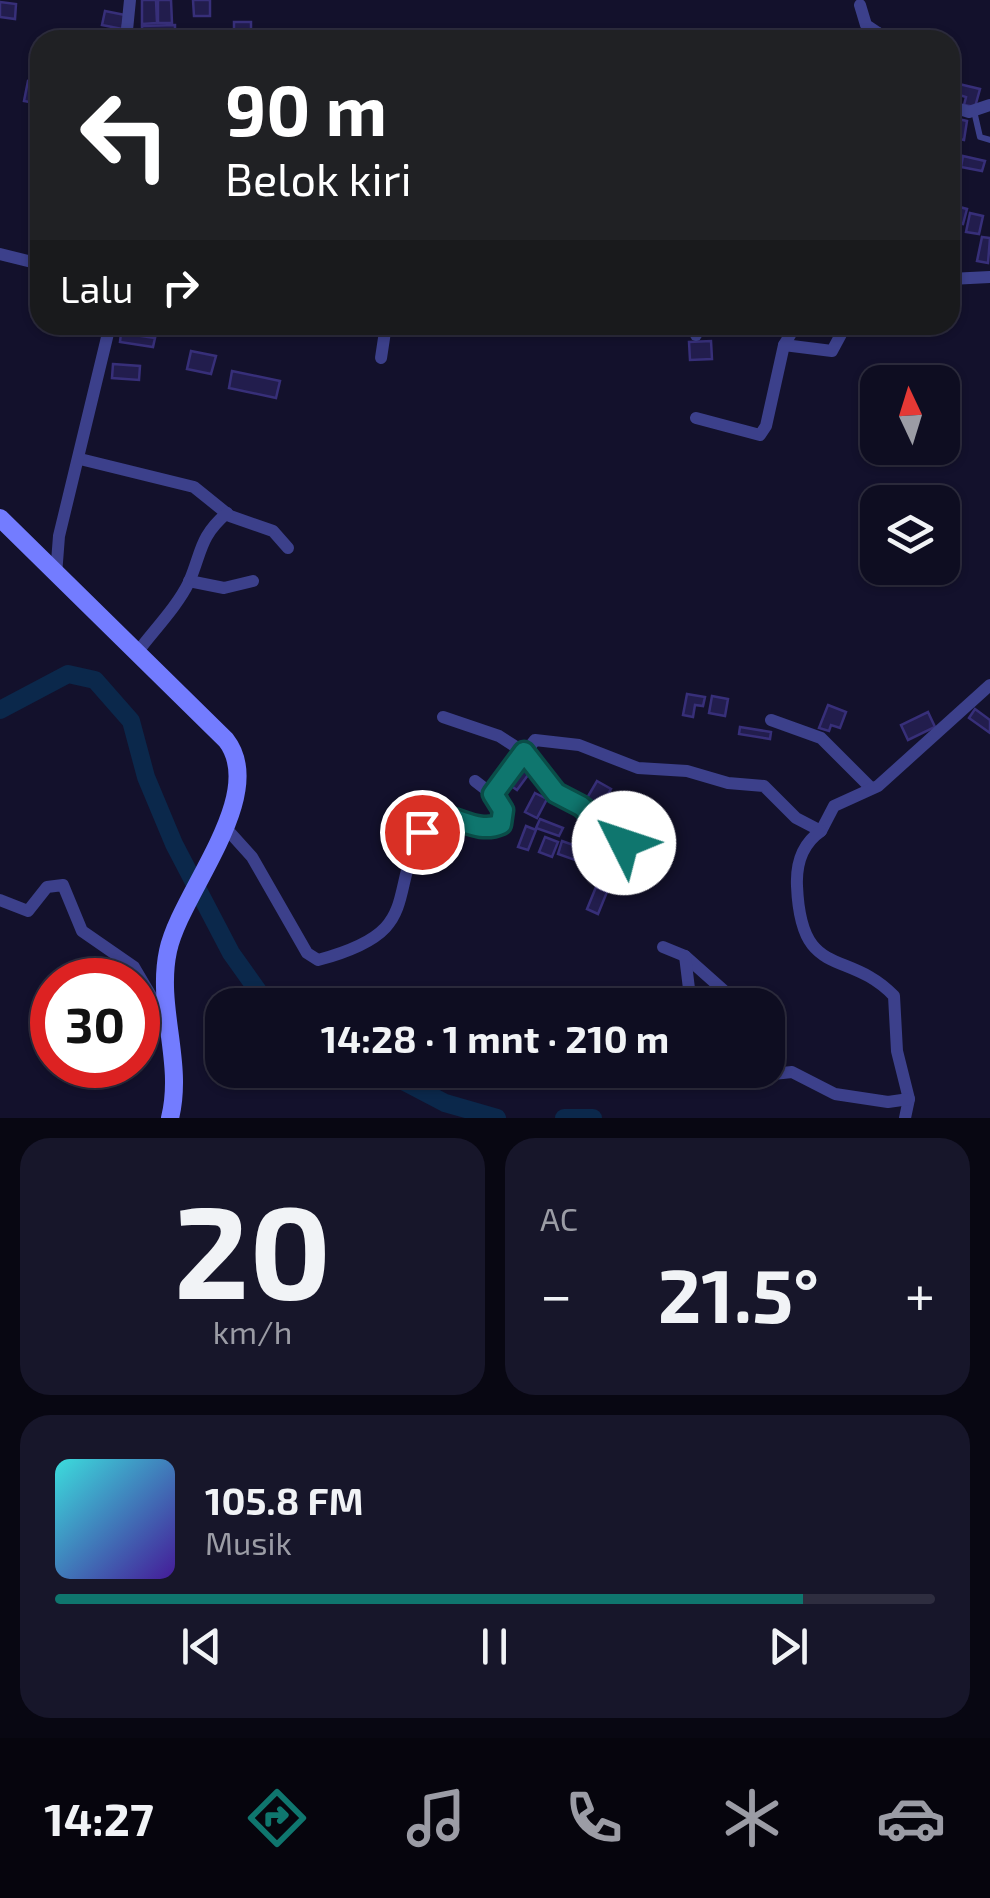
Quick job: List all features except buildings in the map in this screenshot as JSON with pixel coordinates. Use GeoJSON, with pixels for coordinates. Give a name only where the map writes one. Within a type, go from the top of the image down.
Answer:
{"type":"FeatureCollection","features":[{"type":"Feature","properties":{"kind":"main road"},"geometry":{"type":"LineString","coordinates":[[0,518],[234,751],[238,778],[224,826],[178,919],[168,950],[164,989],[175,1066],[170,1118]]}},
{"type":"Feature","properties":{"kind":"street"},"geometry":{"type":"LineString","coordinates":[[127,30],[130,0]]}},
{"type":"Feature","properties":{"kind":"street"},"geometry":{"type":"LineString","coordinates":[[860,6],[871,30]]}},
{"type":"Feature","properties":{"kind":"street"},"geometry":{"type":"LineString","coordinates":[[960,108],[974,111],[990,106]]}},
{"type":"Feature","properties":{"kind":"street"},"geometry":{"type":"LineString","coordinates":[[0,254],[30,262]]}},
{"type":"Feature","properties":{"kind":"street"},"geometry":{"type":"LineString","coordinates":[[960,278],[990,277]]}},
{"type":"Feature","properties":{"kind":"street"},"geometry":{"type":"LineString","coordinates":[[56,575],[59,536],[108,335]]}},
{"type":"Feature","properties":{"kind":"street"},"geometry":{"type":"LineString","coordinates":[[381,358],[384,335]]}},
{"type":"Feature","properties":{"kind":"street"},"geometry":{"type":"LineString","coordinates":[[696,418],[752,435],[764,432],[784,345],[790,335]]}},
{"type":"Feature","properties":{"kind":"street"},"geometry":{"type":"LineString","coordinates":[[784,345],[832,350],[840,335]]}},
{"type":"Feature","properties":{"kind":"street"},"geometry":{"type":"LineString","coordinates":[[80,459],[185,484],[209,496],[227,513],[266,527],[288,548]]}},
{"type":"Feature","properties":{"kind":"street"},"geometry":{"type":"LineString","coordinates":[[136,654],[189,582],[197,550],[227,513]]}},
{"type":"Feature","properties":{"kind":"street"},"geometry":{"type":"LineString","coordinates":[[189,582],[224,588],[253,581]]}},
{"type":"Feature","properties":{"kind":"street"},"geometry":{"type":"LineString","coordinates":[[906,1118],[909,1099],[897,1051],[894,996],[814,950],[803,930],[797,868],[808,842],[821,831],[834,806],[872,788],[990,684]]}},
{"type":"Feature","properties":{"kind":"street"},"geometry":{"type":"LineString","coordinates":[[443,717],[499,736],[524,752],[556,793],[581,806],[624,843]]}},
{"type":"Feature","properties":{"kind":"street"},"geometry":{"type":"LineString","coordinates":[[771,720],[822,738],[872,788]]}},
{"type":"Feature","properties":{"kind":"street"},"geometry":{"type":"LineString","coordinates":[[493,794],[535,740],[544,739],[579,744],[638,768],[764,786],[796,818],[821,831]]}},
{"type":"Feature","properties":{"kind":"street"},"geometry":{"type":"LineString","coordinates":[[224,826],[248,850],[307,953],[318,960],[366,944],[386,931],[428,818],[441,815],[474,828],[501,824],[503,810],[493,794],[475,782]]}},
{"type":"Feature","properties":{"kind":"street"},"geometry":{"type":"LineString","coordinates":[[0,900],[28,911],[47,887],[63,884],[82,931],[134,967],[172,1034]]}},
{"type":"Feature","properties":{"kind":"street"},"geometry":{"type":"LineString","coordinates":[[663,947],[685,956],[721,988]]}},
{"type":"Feature","properties":{"kind":"street"},"geometry":{"type":"LineString","coordinates":[[685,956],[689,988]]}},
{"type":"Feature","properties":{"kind":"street"},"geometry":{"type":"LineString","coordinates":[[785,1072],[835,1094],[888,1102],[909,1099]]}},
{"type":"Feature","properties":{"kind":"lane"},"geometry":{"type":"LineString","coordinates":[[974,111],[980,137],[990,140]]}},
{"type":"Feature","properties":{"kind":"waterway"},"geometry":{"type":"LineString","coordinates":[[0,710],[68,674],[95,680],[131,721],[146,777],[174,844],[231,953],[256,988]]}},
{"type":"Feature","properties":{"kind":"waterway"},"geometry":{"type":"LineString","coordinates":[[416,1088],[445,1103],[497,1118]]}},
{"type":"Feature","properties":{"kind":"waterway"},"geometry":{"type":"LineString","coordinates":[[564,1118],[593,1118]]}},
{"type":"Feature","properties":{"kind":"route"},"geometry":{"type":"LineString","coordinates":[[422,832],[428,818],[441,815],[474,828],[501,824],[501,802],[493,794],[524,752],[556,793],[581,806],[624,843]]}}]}
